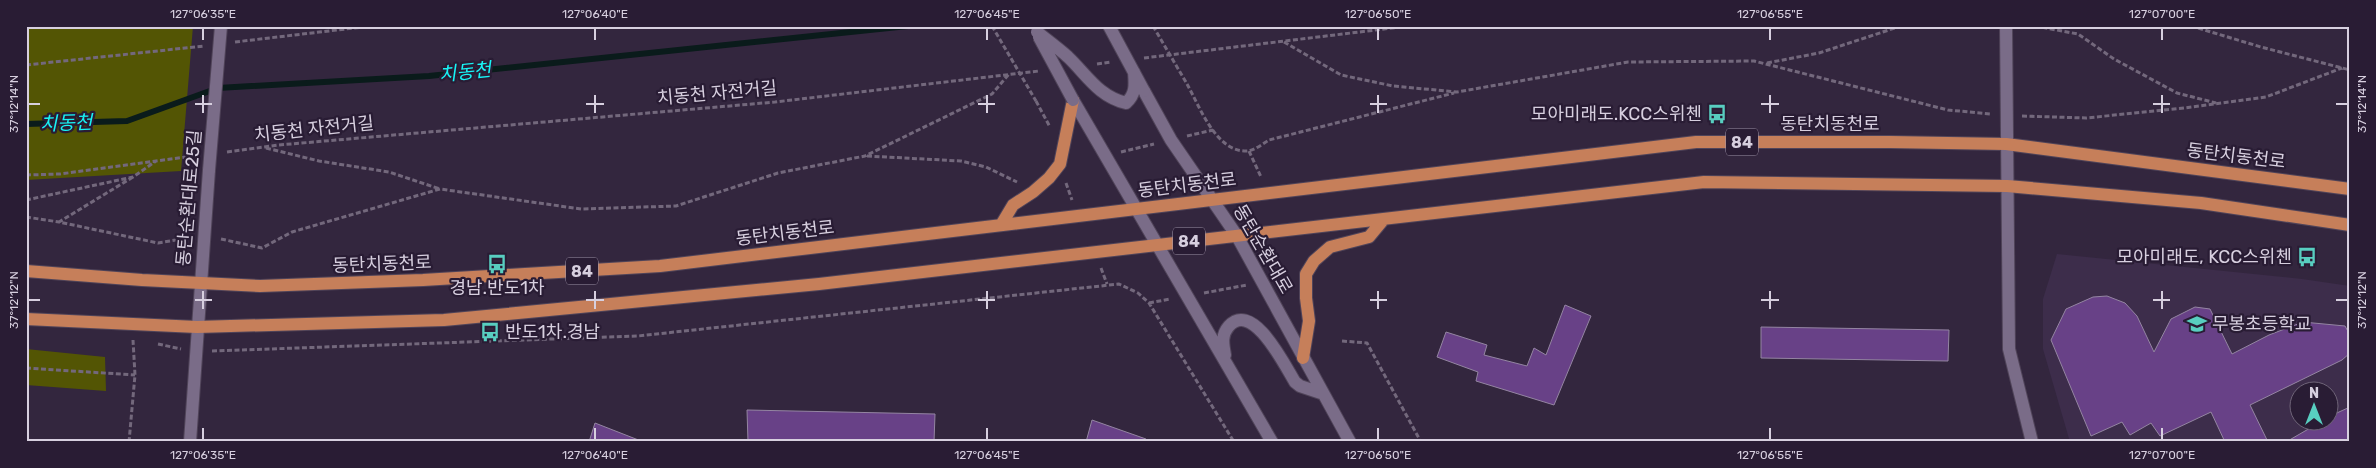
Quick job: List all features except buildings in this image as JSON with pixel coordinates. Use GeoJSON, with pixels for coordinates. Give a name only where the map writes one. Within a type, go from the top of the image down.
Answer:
{"type":"FeatureCollection","features":[{"type":"Feature","properties":{"kind":"main road"},"geometry":{"type":"LineString","coordinates":[[1001,225],[1013,205],[1033,192],[1049,178],[1060,164],[1073,100]]}},
{"type":"Feature","properties":{"kind":"main road","name":"동탄치동천로"},"geometry":{"type":"LineString","coordinates":[[26,271],[199,284],[260,286],[423,280],[660,266],[1696,142],[2006,144],[2350,189]]}},
{"type":"Feature","properties":{"kind":"main road","name":"84"},"geometry":{"type":"LineString","coordinates":[[26,319],[197,327],[444,320],[819,284],[1704,182],[2007,186],[2202,202],[2350,225]]}},
{"type":"Feature","properties":{"kind":"main road"},"geometry":{"type":"LineString","coordinates":[[1303,358],[1309,321],[1306,298],[1306,274],[1314,261],[1330,247],[1369,237],[1384,219]]}},
{"type":"Feature","properties":{"kind":"street","name":"동탄순환대로25길"},"geometry":{"type":"LineString","coordinates":[[190,442],[199,284],[221,26]]}},
{"type":"Feature","properties":{"kind":"street","name":"동탄순환대로"},"geometry":{"type":"LineString","coordinates":[[1109,26],[1171,140],[1237,236],[1321,393],[1350,442]]}},
{"type":"Feature","properties":{"kind":"street"},"geometry":{"type":"LineString","coordinates":[[2006,26],[2009,349],[2032,442]]}},
{"type":"Feature","properties":{"kind":"street"},"geometry":{"type":"LineString","coordinates":[[1035,29],[1068,58],[1091,83],[1116,100],[1126,103],[1132,98],[1135,87],[1134,72]]}},
{"type":"Feature","properties":{"kind":"street"},"geometry":{"type":"LineString","coordinates":[[1035,29],[1135,209],[1158,245],[1272,442]]}},
{"type":"Feature","properties":{"kind":"street"},"geometry":{"type":"LineString","coordinates":[[1227,365],[1223,343],[1224,332],[1233,322],[1245,320],[1258,327],[1295,382],[1300,386],[1321,393]]}},
{"type":"Feature","properties":{"kind":"path"},"geometry":{"type":"LineString","coordinates":[[234,42],[371,26]]}},
{"type":"Feature","properties":{"kind":"path"},"geometry":{"type":"LineString","coordinates":[[992,26],[1036,101],[1052,135]]}},
{"type":"Feature","properties":{"kind":"path"},"geometry":{"type":"LineString","coordinates":[[1153,26],[1213,130],[1224,141],[1235,148],[1249,151],[1270,140],[1457,92],[1628,62],[1754,61],[1948,110],[2006,115],[2086,118],[2219,104],[2266,97],[2342,68]]}},
{"type":"Feature","properties":{"kind":"path"},"geometry":{"type":"LineString","coordinates":[[1136,59],[1409,26]]}},
{"type":"Feature","properties":{"kind":"path"},"geometry":{"type":"LineString","coordinates":[[1764,64],[1818,53],[1901,26]]}},
{"type":"Feature","properties":{"kind":"path"},"geometry":{"type":"LineString","coordinates":[[2035,26],[2078,34],[2114,59],[2177,93],[2219,104]]}},
{"type":"Feature","properties":{"kind":"path"},"geometry":{"type":"LineString","coordinates":[[2191,26],[2261,47],[2350,70]]}},
{"type":"Feature","properties":{"kind":"path"},"geometry":{"type":"LineString","coordinates":[[1283,41],[1341,75],[1393,86],[1457,92]]}},
{"type":"Feature","properties":{"kind":"path"},"geometry":{"type":"LineString","coordinates":[[26,65],[214,45]]}},
{"type":"Feature","properties":{"kind":"path"},"geometry":{"type":"LineString","coordinates":[[1087,65],[1117,61]]}},
{"type":"Feature","properties":{"kind":"path","name":"치동천 자전거길"},"geometry":{"type":"LineString","coordinates":[[224,152],[262,147],[776,102],[1048,70]]}},
{"type":"Feature","properties":{"kind":"path"},"geometry":{"type":"LineString","coordinates":[[865,156],[992,94],[1009,74]]}},
{"type":"Feature","properties":{"kind":"path"},"geometry":{"type":"LineString","coordinates":[[1105,156],[1213,130]]}},
{"type":"Feature","properties":{"kind":"path"},"geometry":{"type":"LineString","coordinates":[[262,147],[319,161],[388,172],[440,190],[581,209],[676,206],[778,173],[865,156],[961,161],[986,167],[1019,184]]}},
{"type":"Feature","properties":{"kind":"path"},"geometry":{"type":"LineString","coordinates":[[26,175],[60,174],[196,156]]}},
{"type":"Feature","properties":{"kind":"path"},"geometry":{"type":"LineString","coordinates":[[59,222],[158,160]]}},
{"type":"Feature","properties":{"kind":"path"},"geometry":{"type":"LineString","coordinates":[[26,200],[133,177]]}},
{"type":"Feature","properties":{"kind":"path"},"geometry":{"type":"LineString","coordinates":[[26,216],[158,243],[203,235],[262,248],[292,232],[440,190]]}},
{"type":"Feature","properties":{"kind":"path"},"geometry":{"type":"LineString","coordinates":[[151,342],[195,352],[638,336],[1119,284],[1138,293],[1148,303],[1234,442]]}},
{"type":"Feature","properties":{"kind":"path"},"geometry":{"type":"LineString","coordinates":[[123,338],[142,340]]}},
{"type":"Feature","properties":{"kind":"path"},"geometry":{"type":"LineString","coordinates":[[129,442],[135,375],[133,339]]}},
{"type":"Feature","properties":{"kind":"path"},"geometry":{"type":"LineString","coordinates":[[1342,341],[1366,343],[1421,442]]}},
{"type":"Feature","properties":{"kind":"path"},"geometry":{"type":"LineString","coordinates":[[26,368],[135,375]]}},
{"type":"Feature","properties":{"kind":"shaded area"},"geometry":{"type":"Polygon","coordinates":[[[26,26],[193,26],[181,171],[26,180],[26,26]]]}},
{"type":"Feature","properties":{"kind":"shaded area","name":"무봉초등학교"},"geometry":{"type":"Polygon","coordinates":[[[2057,254],[2302,279],[2350,286],[2350,442],[2070,442],[2043,349],[2043,299],[2057,254]]]}},
{"type":"Feature","properties":{"kind":"shaded area"},"geometry":{"type":"Polygon","coordinates":[[[26,349],[105,357],[106,391],[26,385],[26,349]]]}},
{"type":"Feature","properties":{"kind":"waterway","name":"치동천"},"geometry":{"type":"LineString","coordinates":[[26,124],[127,121],[218,88],[429,76],[908,26]]}},
{"type":"Feature","properties":{"kind":"place","name":"모아미래도.KCC스위첸"},"geometry":{"type":"Point","coordinates":[1717,114]}},
{"type":"Feature","properties":{"kind":"place","name":"모아미래도, KCC스위첸"},"geometry":{"type":"Point","coordinates":[2307,257]}},
{"type":"Feature","properties":{"kind":"place","name":"경남.반도1차"},"geometry":{"type":"Point","coordinates":[497,264]}},
{"type":"Feature","properties":{"kind":"place","name":"무봉초등학교"},"geometry":{"type":"Point","coordinates":[2197,324]}},
{"type":"Feature","properties":{"kind":"place","name":"반도1차.경남"},"geometry":{"type":"Point","coordinates":[490,332]}}]}
